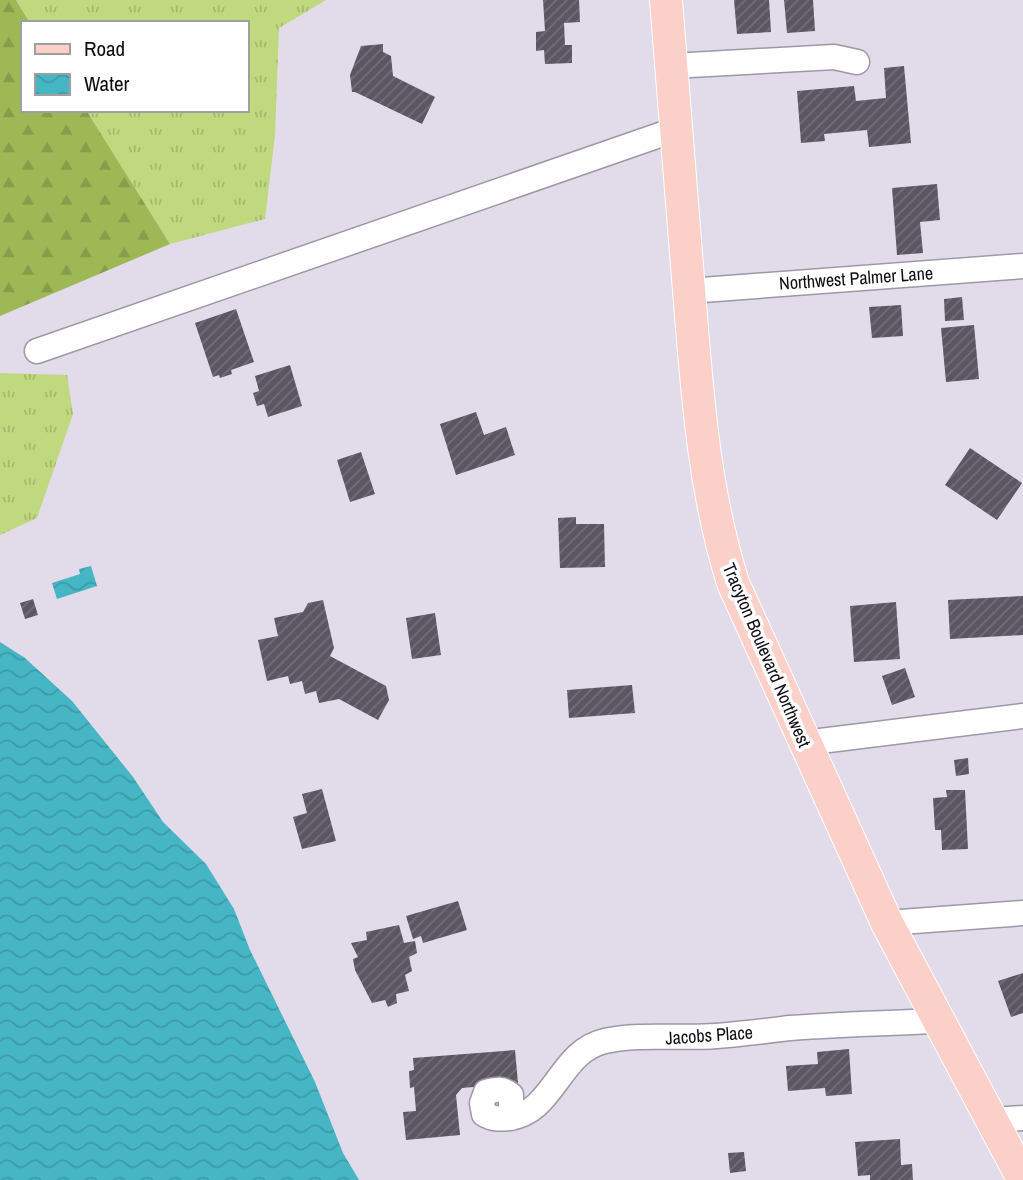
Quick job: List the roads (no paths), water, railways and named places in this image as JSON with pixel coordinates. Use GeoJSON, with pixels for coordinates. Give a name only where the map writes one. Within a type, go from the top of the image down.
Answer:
{"type":"FeatureCollection","features":[{"type":"Feature","properties":{"kind":"main road","name":"Tracyton Boulevard Northwest"},"geometry":{"type":"LineString","coordinates":[[666,0],[699,418],[706,470],[721,543],[733,583],[887,923],[1023,1179]]}},
{"type":"Feature","properties":{"kind":"street"},"geometry":{"type":"LineString","coordinates":[[672,66],[834,57],[857,62]]}},
{"type":"Feature","properties":{"kind":"street"},"geometry":{"type":"LineString","coordinates":[[37,351],[677,130]]}},
{"type":"Feature","properties":{"kind":"street","name":"Northwest Palmer Lane"},"geometry":{"type":"LineString","coordinates":[[689,290],[1023,266]]}},
{"type":"Feature","properties":{"kind":"street"},"geometry":{"type":"LineString","coordinates":[[804,743],[1023,716]]}},
{"type":"Feature","properties":{"kind":"street"},"geometry":{"type":"LineString","coordinates":[[887,923],[1023,912]]}},
{"type":"Feature","properties":{"kind":"street","name":"Jacobs Place"},"geometry":{"type":"LineString","coordinates":[[511,1118],[533,1110],[571,1061],[584,1049],[604,1041],[938,1021]]}},
{"type":"Feature","properties":{"kind":"street"},"geometry":{"type":"LineString","coordinates":[[992,1120],[1023,1118]]}},
{"type":"Feature","properties":{"kind":"water"},"geometry":{"type":"Polygon","coordinates":[[[91,566],[97,586],[57,599],[52,583],[80,574],[79,569],[91,566]]]}},
{"type":"Feature","properties":{"kind":"water"},"geometry":{"type":"Polygon","coordinates":[[[0,642],[25,658],[72,701],[133,777],[163,822],[206,864],[234,909],[250,950],[315,1082],[343,1153],[359,1180],[0,1180],[0,642]]]}}]}
